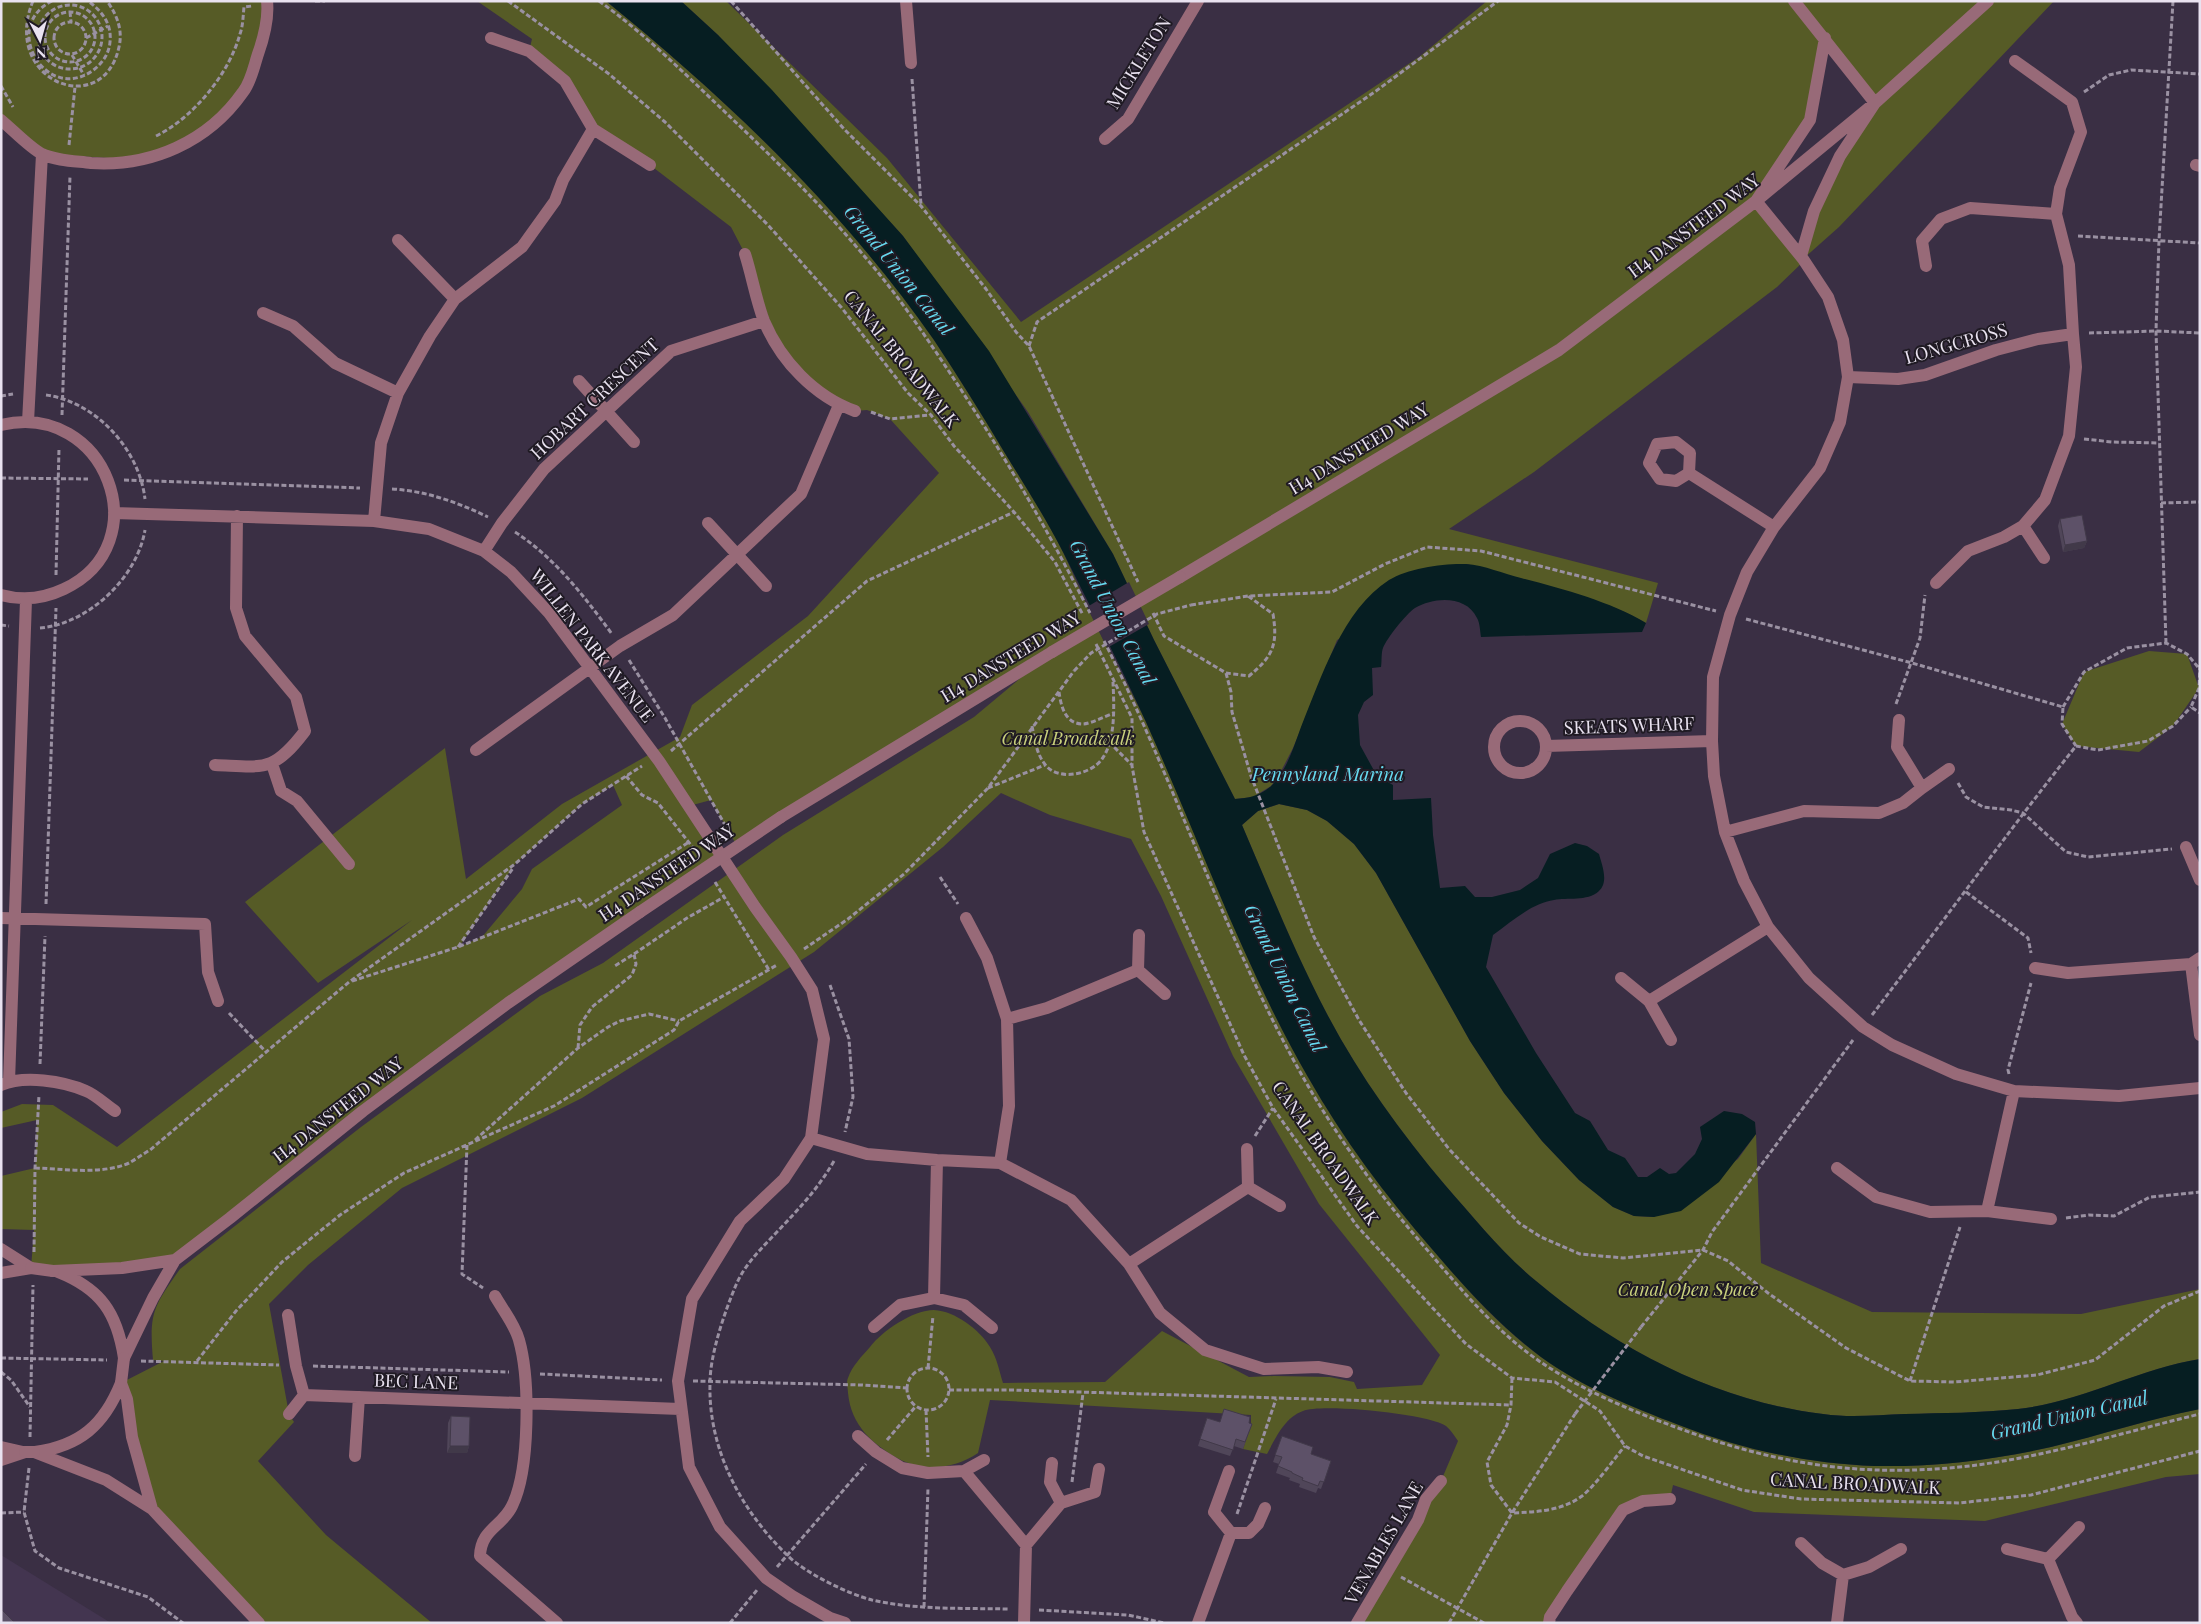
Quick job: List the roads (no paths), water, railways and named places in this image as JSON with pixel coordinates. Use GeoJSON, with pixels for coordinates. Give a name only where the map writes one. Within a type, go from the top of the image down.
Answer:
{"type":"FeatureCollection","features":[{"type":"Feature","properties":{"kind":"street"},"geometry":{"type":"LineString","coordinates":[[906,1],[911,63]]}},
{"type":"Feature","properties":{"kind":"street","name":"MICKLETON"},"geometry":{"type":"LineString","coordinates":[[1105,139],[1128,119],[1198,1]]}},
{"type":"Feature","properties":{"kind":"street"},"geometry":{"type":"LineString","coordinates":[[1794,1],[1875,103],[1836,164],[1814,211],[1800,256]]}},
{"type":"Feature","properties":{"kind":"street","name":"H4 DANSTEED WAY"},"geometry":{"type":"LineString","coordinates":[[124,1358],[153,1298],[175,1260],[370,1105],[508,1003],[781,816],[1559,350],[1756,202],[1875,103],[1988,1]]}},
{"type":"Feature","properties":{"kind":"street"},"geometry":{"type":"LineString","coordinates":[[1,120],[42,154],[70,161],[109,164],[143,160],[172,151],[213,127],[244,92],[262,42],[268,13],[267,2]]}},
{"type":"Feature","properties":{"kind":"street"},"geometry":{"type":"LineString","coordinates":[[490,38],[529,51],[564,82],[593,129],[650,165]]}},
{"type":"Feature","properties":{"kind":"street"},"geometry":{"type":"LineString","coordinates":[[1825,38],[1810,120],[1756,202],[1800,256],[1828,297],[1843,340],[1848,377],[1840,422],[1820,468],[1774,527],[1747,572],[1730,615],[1713,677],[1712,741],[1714,776],[1725,832],[1744,881],[1768,927],[1809,978],[1863,1027],[1892,1045],[1956,1074],[2014,1091],[2119,1096],[2200,1088]]}},
{"type":"Feature","properties":{"kind":"street"},"geometry":{"type":"LineString","coordinates":[[1936,583],[1968,551],[2004,537],[2023,526],[2045,500],[2069,436],[2076,368],[2069,265],[2056,214],[2060,188],[2081,132],[2072,102],[2015,61]]}},
{"type":"Feature","properties":{"kind":"street"},"geometry":{"type":"LineString","coordinates":[[374,521],[381,443],[398,393],[430,336],[456,299],[522,247],[555,201],[563,180],[593,129]]}},
{"type":"Feature","properties":{"kind":"street"},"geometry":{"type":"LineString","coordinates":[[28,422],[42,154]]}},
{"type":"Feature","properties":{"kind":"street"},"geometry":{"type":"LineString","coordinates":[[1926,266],[1922,241],[1941,220],[1948,216],[1970,208],[2056,214]]}},
{"type":"Feature","properties":{"kind":"street"},"geometry":{"type":"LineString","coordinates":[[398,240],[456,299]]}},
{"type":"Feature","properties":{"kind":"street"},"geometry":{"type":"LineString","coordinates":[[745,254],[764,321],[782,353],[812,388],[839,405],[855,411]]}},
{"type":"Feature","properties":{"kind":"street"},"geometry":{"type":"LineString","coordinates":[[263,313],[293,326],[334,363],[398,393]]}},
{"type":"Feature","properties":{"kind":"street","name":"HOBART CRESCENT"},"geometry":{"type":"LineString","coordinates":[[484,551],[502,523],[544,469],[671,351],[764,321]]}},
{"type":"Feature","properties":{"kind":"street","name":"LONGCROSS"},"geometry":{"type":"LineString","coordinates":[[1848,377],[1898,379],[1925,376],[2021,343],[2073,334]]}},
{"type":"Feature","properties":{"kind":"street"},"geometry":{"type":"LineString","coordinates":[[579,381],[634,442]]}},
{"type":"Feature","properties":{"kind":"street"},"geometry":{"type":"LineString","coordinates":[[476,750],[620,646],[673,615],[801,494],[839,405]]}},
{"type":"Feature","properties":{"kind":"street"},"geometry":{"type":"LineString","coordinates":[[1,425],[28,422],[60,428],[88,447],[100,462],[108,478],[114,499],[112,528],[107,545],[98,561],[72,586],[56,593],[26,600],[1,595]]}},
{"type":"Feature","properties":{"kind":"street"},"geometry":{"type":"LineString","coordinates":[[1689,473],[1774,527]]}},
{"type":"Feature","properties":{"kind":"street","name":"WILLEN PARK AVENUE"},"geometry":{"type":"LineString","coordinates":[[114,513],[374,521],[429,529],[484,551],[511,572],[549,613],[658,759],[812,990],[824,1039],[811,1138]]}},
{"type":"Feature","properties":{"kind":"street"},"geometry":{"type":"LineString","coordinates":[[215,765],[257,767],[272,764],[292,747],[305,730],[296,696],[245,636],[236,608],[237,516]]}},
{"type":"Feature","properties":{"kind":"street"},"geometry":{"type":"LineString","coordinates":[[708,523],[766,586]]}},
{"type":"Feature","properties":{"kind":"street"},"geometry":{"type":"LineString","coordinates":[[2023,526],[2044,558]]}},
{"type":"Feature","properties":{"kind":"street"},"geometry":{"type":"LineString","coordinates":[[26,600],[7,918],[5,1083],[40,1079],[86,1091],[115,1111]]}},
{"type":"Feature","properties":{"kind":"street"},"geometry":{"type":"LineString","coordinates":[[1898,720],[1897,747],[1922,788]]}},
{"type":"Feature","properties":{"kind":"street","name":"SKEATS WHARF"},"geometry":{"type":"LineString","coordinates":[[1518,722],[1526,722],[1540,731],[1546,746],[1545,755],[1535,769],[1518,773],[1502,766],[1496,759],[1494,751],[1494,742],[1502,728],[1518,722]]}},
{"type":"Feature","properties":{"kind":"street","name":"SKEATS WHARF"},"geometry":{"type":"LineString","coordinates":[[1546,746],[1712,741]]}},
{"type":"Feature","properties":{"kind":"street"},"geometry":{"type":"LineString","coordinates":[[272,764],[281,791],[296,801],[349,864]]}},
{"type":"Feature","properties":{"kind":"street"},"geometry":{"type":"LineString","coordinates":[[1725,832],[1804,811],[1879,813],[1903,803],[1950,769]]}},
{"type":"Feature","properties":{"kind":"street"},"geometry":{"type":"LineString","coordinates":[[2186,847],[2200,880]]}},
{"type":"Feature","properties":{"kind":"street"},"geometry":{"type":"LineString","coordinates":[[7,918],[205,924],[208,972],[218,1001]]}},
{"type":"Feature","properties":{"kind":"street"},"geometry":{"type":"LineString","coordinates":[[966,918],[988,958],[1007,1019],[1010,1106],[1000,1163]]}},
{"type":"Feature","properties":{"kind":"street"},"geometry":{"type":"LineString","coordinates":[[1649,1000],[1768,927]]}},
{"type":"Feature","properties":{"kind":"street"},"geometry":{"type":"LineString","coordinates":[[1138,970],[1139,935]]}},
{"type":"Feature","properties":{"kind":"street"},"geometry":{"type":"LineString","coordinates":[[2035,968],[2068,974],[2195,961],[2200,1035]]}},
{"type":"Feature","properties":{"kind":"street"},"geometry":{"type":"LineString","coordinates":[[1007,1019],[1047,1008],[1138,970]]}},
{"type":"Feature","properties":{"kind":"street"},"geometry":{"type":"LineString","coordinates":[[1138,970],[1165,994]]}},
{"type":"Feature","properties":{"kind":"street"},"geometry":{"type":"LineString","coordinates":[[1621,978],[1649,1000],[1672,1040]]}},
{"type":"Feature","properties":{"kind":"street"},"geometry":{"type":"LineString","coordinates":[[1987,1211],[2014,1091]]}},
{"type":"Feature","properties":{"kind":"street"},"geometry":{"type":"LineString","coordinates":[[845,1623],[830,1618],[766,1578],[720,1527],[689,1467],[680,1409],[678,1381],[692,1299],[740,1221],[784,1179],[811,1138],[867,1154],[1000,1163],[1071,1200],[1129,1264],[1160,1313],[1204,1350],[1264,1369],[1318,1367],[1347,1372]]}},
{"type":"Feature","properties":{"kind":"street"},"geometry":{"type":"LineString","coordinates":[[1247,1149],[1248,1187]]}},
{"type":"Feature","properties":{"kind":"street"},"geometry":{"type":"LineString","coordinates":[[934,1298],[937,1160]]}},
{"type":"Feature","properties":{"kind":"street"},"geometry":{"type":"LineString","coordinates":[[1837,1168],[1876,1197],[1930,1212],[1987,1211],[2051,1219]]}},
{"type":"Feature","properties":{"kind":"street"},"geometry":{"type":"LineString","coordinates":[[1129,1264],[1248,1187]]}},
{"type":"Feature","properties":{"kind":"street"},"geometry":{"type":"LineString","coordinates":[[1248,1187],[1280,1206]]}},
{"type":"Feature","properties":{"kind":"street"},"geometry":{"type":"LineString","coordinates":[[5,1251],[31,1268]]}},
{"type":"Feature","properties":{"kind":"street","name":"H4 DANSTEED WAY"},"geometry":{"type":"LineString","coordinates":[[54,1271],[122,1268],[175,1260]]}},
{"type":"Feature","properties":{"kind":"street"},"geometry":{"type":"LineString","coordinates":[[1,1460],[29,1452],[68,1445],[86,1434],[101,1420],[113,1403],[121,1383],[124,1358],[120,1334],[110,1312],[95,1294],[76,1279],[54,1271],[31,1268],[2,1273]]}},
{"type":"Feature","properties":{"kind":"street"},"geometry":{"type":"LineString","coordinates":[[495,1296],[519,1338],[526,1373],[527,1403],[522,1475],[512,1507],[481,1543],[480,1556],[557,1623]]}},
{"type":"Feature","properties":{"kind":"street"},"geometry":{"type":"LineString","coordinates":[[874,1327],[900,1305],[934,1298],[964,1305],[992,1328]]}},
{"type":"Feature","properties":{"kind":"street"},"geometry":{"type":"LineString","coordinates":[[288,1315],[296,1366],[304,1395],[289,1414]]}},
{"type":"Feature","properties":{"kind":"street"},"geometry":{"type":"LineString","coordinates":[[121,1383],[127,1399],[132,1437],[152,1509]]}},
{"type":"Feature","properties":{"kind":"street","name":"BEC LANE"},"geometry":{"type":"LineString","coordinates":[[304,1395],[680,1409]]}},
{"type":"Feature","properties":{"kind":"street"},"geometry":{"type":"LineString","coordinates":[[355,1456],[359,1397]]}},
{"type":"Feature","properties":{"kind":"street"},"geometry":{"type":"LineString","coordinates":[[858,1436],[876,1452],[902,1468],[928,1473],[964,1471],[984,1460]]}},
{"type":"Feature","properties":{"kind":"street"},"geometry":{"type":"LineString","coordinates":[[1,1447],[29,1452],[106,1480],[152,1509],[258,1623]]}},
{"type":"Feature","properties":{"kind":"street"},"geometry":{"type":"LineString","coordinates":[[1052,1463],[1050,1482],[1066,1502]]}},
{"type":"Feature","properties":{"kind":"street"},"geometry":{"type":"LineString","coordinates":[[1026,1545],[1066,1502],[1095,1492],[1099,1469]]}},
{"type":"Feature","properties":{"kind":"street"},"geometry":{"type":"LineString","coordinates":[[964,1471],[1026,1545],[1024,1623]]}},
{"type":"Feature","properties":{"kind":"street"},"geometry":{"type":"LineString","coordinates":[[1229,1471],[1214,1512],[1231,1533]]}},
{"type":"Feature","properties":{"kind":"street","name":"VENABLES LANE"},"geometry":{"type":"LineString","coordinates":[[1358,1623],[1418,1520],[1426,1499],[1441,1481]]}},
{"type":"Feature","properties":{"kind":"street"},"geometry":{"type":"LineString","coordinates":[[1549,1623],[1550,1617],[1567,1591],[1623,1510],[1643,1501],[1670,1499]]}},
{"type":"Feature","properties":{"kind":"street"},"geometry":{"type":"LineString","coordinates":[[1231,1533],[1249,1532],[1258,1524],[1265,1508]]}},
{"type":"Feature","properties":{"kind":"street"},"geometry":{"type":"LineString","coordinates":[[2048,1559],[2079,1527]]}},
{"type":"Feature","properties":{"kind":"street"},"geometry":{"type":"LineString","coordinates":[[1198,1623],[1231,1533]]}},
{"type":"Feature","properties":{"kind":"street"},"geometry":{"type":"LineString","coordinates":[[1801,1543],[1822,1563],[1843,1575],[1869,1567],[1900,1549]]}},
{"type":"Feature","properties":{"kind":"street"},"geometry":{"type":"LineString","coordinates":[[2007,1549],[2048,1559]]}},
{"type":"Feature","properties":{"kind":"street"},"geometry":{"type":"LineString","coordinates":[[2048,1559],[2072,1617],[2077,1623]]}},
{"type":"Feature","properties":{"kind":"street"},"geometry":{"type":"LineString","coordinates":[[1837,1623],[1843,1575]]}},
{"type":"Feature","properties":{"kind":"water"},"geometry":{"type":"Polygon","coordinates":[[[606,1],[681,1],[718,35],[772,90],[903,236],[989,351],[1113,554],[1154,640],[1235,799],[1262,793],[1276,781],[1285,767],[1335,646],[1346,626],[1373,593],[1389,580],[1406,572],[1437,565],[1473,565],[1585,596],[1617,608],[1646,623],[1642,632],[1481,637],[1478,620],[1465,605],[1449,600],[1423,604],[1407,615],[1385,644],[1382,650],[1381,667],[1372,668],[1373,695],[1364,702],[1358,715],[1360,745],[1377,776],[1393,785],[1393,800],[1431,798],[1433,835],[1440,888],[1465,886],[1475,897],[1492,897],[1520,890],[1538,878],[1550,854],[1575,843],[1587,846],[1599,854],[1603,868],[1604,883],[1599,891],[1589,897],[1546,902],[1522,914],[1493,935],[1486,967],[1536,1053],[1575,1113],[1590,1121],[1608,1150],[1625,1158],[1638,1177],[1647,1177],[1660,1168],[1669,1174],[1676,1173],[1695,1154],[1702,1139],[1700,1127],[1724,1111],[1742,1114],[1755,1122],[1756,1134],[1719,1182],[1681,1211],[1654,1217],[1634,1216],[1613,1207],[1579,1180],[1542,1141],[1504,1093],[1470,1041],[1376,873],[1354,844],[1327,821],[1307,810],[1279,804],[1258,811],[1242,825],[1304,968],[1339,1037],[1367,1081],[1397,1124],[1445,1185],[1489,1235],[1536,1281],[1600,1329],[1670,1368],[1707,1384],[1783,1407],[1823,1414],[1854,1416],[2018,1409],[2064,1400],[2154,1370],[2200,1359],[2200,1409],[2162,1417],[2051,1447],[2007,1456],[1941,1464],[1897,1466],[1850,1465],[1775,1454],[1702,1434],[1643,1411],[1590,1387],[1557,1368],[1511,1333],[1458,1278],[1415,1229],[1350,1145],[1321,1100],[1285,1034],[1242,946],[1166,766],[1116,658],[1063,552],[1026,488],[934,340],[899,292],[862,247],[782,159],[696,78],[606,1]]]}},
{"type":"Feature","properties":{"kind":"water label","name":"Grand Union Canal"},"geometry":{"type":"Point","coordinates":[899,270]}},
{"type":"Feature","properties":{"kind":"water label","name":"Grand Union Canal"},"geometry":{"type":"Point","coordinates":[1113,612]}},
{"type":"Feature","properties":{"kind":"water label","name":"Pennyland Marina"},"geometry":{"type":"Point","coordinates":[1328,774]}},
{"type":"Feature","properties":{"kind":"water label","name":"Grand Union Canal"},"geometry":{"type":"Point","coordinates":[1285,978]}},
{"type":"Feature","properties":{"kind":"water label","name":"Grand Union Canal"},"geometry":{"type":"Point","coordinates":[2069,1415]}},
{"type":"Feature","properties":{"kind":"park label","name":"Canal Broadwalk"},"geometry":{"type":"Point","coordinates":[1068,739]}},
{"type":"Feature","properties":{"kind":"park label","name":"Canal Open Space"},"geometry":{"type":"Point","coordinates":[1688,1290]}}]}
